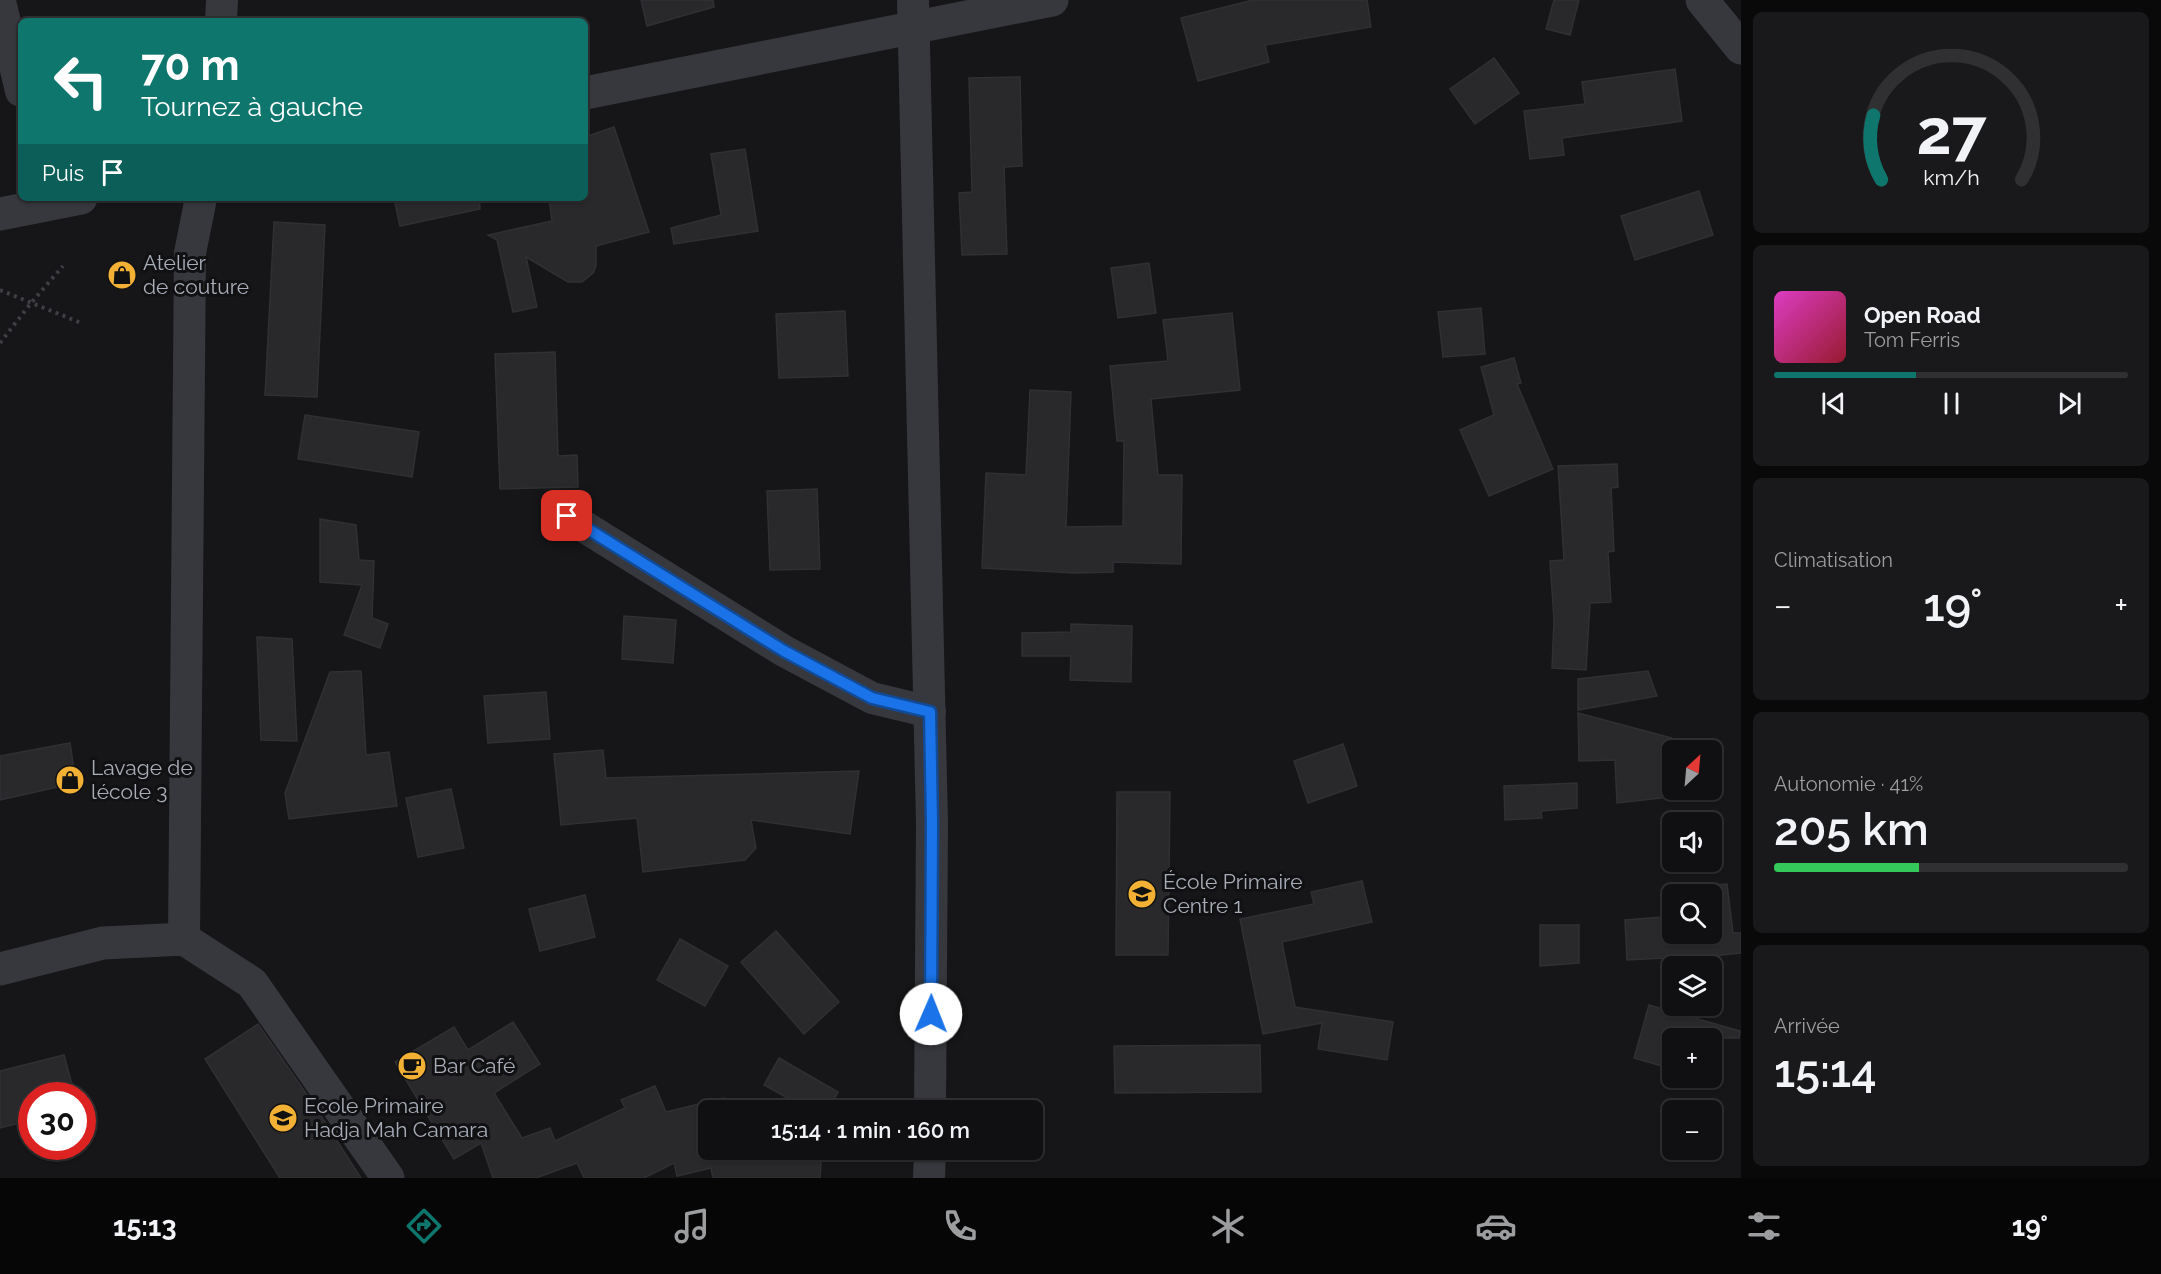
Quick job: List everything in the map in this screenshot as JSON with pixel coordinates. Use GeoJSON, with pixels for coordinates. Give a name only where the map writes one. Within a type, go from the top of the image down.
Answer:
{"type":"FeatureCollection","features":[{"type":"Feature","properties":{"kind":"street"},"geometry":{"type":"LineString","coordinates":[[220,18],[222,0]]}},
{"type":"Feature","properties":{"kind":"street"},"geometry":{"type":"LineString","coordinates":[[588,92],[914,13],[1052,0]]}},
{"type":"Feature","properties":{"kind":"street"},"geometry":{"type":"LineString","coordinates":[[1702,0],[1741,48]]}},
{"type":"Feature","properties":{"kind":"street"},"geometry":{"type":"LineString","coordinates":[[0,1],[18,78]]}},
{"type":"Feature","properties":{"kind":"street"},"geometry":{"type":"LineString","coordinates":[[914,13],[932,823],[930,1100]]}},
{"type":"Feature","properties":{"kind":"street"},"geometry":{"type":"LineString","coordinates":[[184,939],[190,253],[200,201]]}},
{"type":"Feature","properties":{"kind":"street"},"geometry":{"type":"LineString","coordinates":[[0,214],[47,202]]}},
{"type":"Feature","properties":{"kind":"street"},"geometry":{"type":"LineString","coordinates":[[567,516],[784,651],[872,698],[930,712]]}},
{"type":"Feature","properties":{"kind":"street"},"geometry":{"type":"LineString","coordinates":[[0,969],[103,943],[184,939],[252,983],[388,1178]]}},
{"type":"Feature","properties":{"kind":"street"},"geometry":{"type":"LineString","coordinates":[[929,1178],[930,1160]]}},
{"type":"Feature","properties":{"kind":"path"},"geometry":{"type":"LineString","coordinates":[[0,343],[63,266]]}},
{"type":"Feature","properties":{"kind":"path"},"geometry":{"type":"LineString","coordinates":[[0,290],[81,323]]}},
{"type":"Feature","properties":{"kind":"building"},"geometry":{"type":"Polygon","coordinates":[[[641,0],[713,0],[714,7],[647,26],[641,0]]]}},
{"type":"Feature","properties":{"kind":"building"},"geometry":{"type":"Polygon","coordinates":[[[1253,0],[1367,0],[1371,27],[1265,45],[1269,62],[1198,81],[1181,18],[1253,0]]]}},
{"type":"Feature","properties":{"kind":"building"},"geometry":{"type":"Polygon","coordinates":[[[1554,0],[1579,0],[1570,35],[1546,29],[1554,0]]]}},
{"type":"Feature","properties":{"kind":"building"},"geometry":{"type":"Polygon","coordinates":[[[1494,58],[1519,93],[1475,124],[1450,89],[1494,58]]]}},
{"type":"Feature","properties":{"kind":"building"},"geometry":{"type":"Polygon","coordinates":[[[1675,69],[1682,121],[1562,138],[1564,155],[1530,159],[1524,111],[1585,104],[1582,82],[1675,69]]]}},
{"type":"Feature","properties":{"kind":"building"},"geometry":{"type":"Polygon","coordinates":[[[1020,77],[1022,166],[1004,167],[1007,254],[962,255],[959,193],[972,192],[969,78],[1020,77]]]}},
{"type":"Feature","properties":{"kind":"building"},"geometry":{"type":"Polygon","coordinates":[[[614,127],[649,232],[596,246],[596,266],[593,273],[582,282],[568,282],[526,257],[537,307],[513,312],[497,240],[488,235],[552,221],[549,201],[588,201],[588,136],[614,127]]]}},
{"type":"Feature","properties":{"kind":"building"},"geometry":{"type":"Polygon","coordinates":[[[745,149],[758,231],[674,244],[671,228],[721,215],[711,154],[745,149]]]}},
{"type":"Feature","properties":{"kind":"building"},"geometry":{"type":"Polygon","coordinates":[[[1699,191],[1713,235],[1635,260],[1621,216],[1699,191]]]}},
{"type":"Feature","properties":{"kind":"building"},"geometry":{"type":"Polygon","coordinates":[[[395,201],[479,201],[480,209],[400,226],[395,201]]]}},
{"type":"Feature","properties":{"kind":"building"},"geometry":{"type":"Polygon","coordinates":[[[274,222],[325,225],[317,397],[265,395],[274,222]]]}},
{"type":"Feature","properties":{"kind":"building"},"geometry":{"type":"Polygon","coordinates":[[[1149,263],[1156,313],[1118,318],[1111,268],[1149,263]]]}},
{"type":"Feature","properties":{"kind":"building"},"geometry":{"type":"Polygon","coordinates":[[[1481,308],[1485,354],[1443,357],[1438,312],[1481,308]]]}},
{"type":"Feature","properties":{"kind":"building"},"geometry":{"type":"Polygon","coordinates":[[[845,311],[848,376],[779,378],[776,314],[845,311]]]}},
{"type":"Feature","properties":{"kind":"building"},"geometry":{"type":"Polygon","coordinates":[[[1232,313],[1240,390],[1151,399],[1158,475],[1182,475],[1181,564],[1113,562],[1113,572],[1075,573],[982,568],[986,473],[1026,475],[1030,390],[1071,392],[1066,527],[1123,526],[1124,441],[1117,441],[1110,366],[1168,361],[1163,320],[1232,313]]]}},
{"type":"Feature","properties":{"kind":"building"},"geometry":{"type":"Polygon","coordinates":[[[555,352],[558,456],[577,455],[578,487],[500,489],[495,354],[555,352]]]}},
{"type":"Feature","properties":{"kind":"building"},"geometry":{"type":"Polygon","coordinates":[[[1514,358],[1521,383],[1517,384],[1553,469],[1489,496],[1460,430],[1494,415],[1481,367],[1514,358]]]}},
{"type":"Feature","properties":{"kind":"building"},"geometry":{"type":"Polygon","coordinates":[[[305,415],[419,432],[412,477],[298,459],[305,415]]]}},
{"type":"Feature","properties":{"kind":"building"},"geometry":{"type":"Polygon","coordinates":[[[1617,464],[1618,487],[1611,488],[1614,551],[1608,552],[1611,602],[1590,603],[1586,670],[1552,668],[1554,620],[1550,561],[1564,560],[1558,466],[1617,464]]]}},
{"type":"Feature","properties":{"kind":"building"},"geometry":{"type":"Polygon","coordinates":[[[817,489],[820,569],[770,570],[767,491],[817,489]]]}},
{"type":"Feature","properties":{"kind":"building"},"geometry":{"type":"Polygon","coordinates":[[[320,519],[356,525],[359,560],[374,561],[372,618],[388,624],[380,648],[344,635],[362,585],[320,582],[320,519]]]}},
{"type":"Feature","properties":{"kind":"building"},"geometry":{"type":"Polygon","coordinates":[[[624,616],[676,620],[673,663],[622,659],[624,616]]]}},
{"type":"Feature","properties":{"kind":"building"},"geometry":{"type":"Polygon","coordinates":[[[1071,624],[1132,626],[1131,682],[1070,680],[1071,656],[1022,656],[1022,633],[1071,632],[1071,624]]]}},
{"type":"Feature","properties":{"kind":"building"},"geometry":{"type":"Polygon","coordinates":[[[257,637],[292,639],[297,741],[261,740],[257,637]]]}},
{"type":"Feature","properties":{"kind":"building"},"geometry":{"type":"Polygon","coordinates":[[[361,671],[366,755],[389,752],[397,806],[289,819],[285,793],[330,672],[361,671]]]}},
{"type":"Feature","properties":{"kind":"building"},"geometry":{"type":"Polygon","coordinates":[[[1648,671],[1657,696],[1578,710],[1578,679],[1648,671]]]}},
{"type":"Feature","properties":{"kind":"building"},"geometry":{"type":"Polygon","coordinates":[[[546,692],[550,739],[488,743],[484,696],[546,692]]]}},
{"type":"Feature","properties":{"kind":"building"},"geometry":{"type":"Polygon","coordinates":[[[1578,713],[1672,738],[1672,740],[1662,740],[1662,798],[1617,803],[1615,760],[1579,761],[1578,713]]]}},
{"type":"Feature","properties":{"kind":"building"},"geometry":{"type":"Polygon","coordinates":[[[70,743],[76,783],[0,800],[0,756],[70,743]]]}},
{"type":"Feature","properties":{"kind":"building"},"geometry":{"type":"Polygon","coordinates":[[[1343,744],[1357,786],[1308,803],[1294,761],[1343,744]]]}},
{"type":"Feature","properties":{"kind":"building"},"geometry":{"type":"Polygon","coordinates":[[[603,750],[606,778],[859,771],[850,834],[751,820],[756,848],[745,860],[643,872],[637,818],[561,825],[554,754],[603,750]]]}},
{"type":"Feature","properties":{"kind":"building"},"geometry":{"type":"Polygon","coordinates":[[[1577,783],[1577,808],[1541,811],[1542,818],[1505,820],[1504,786],[1577,783]]]}},
{"type":"Feature","properties":{"kind":"building"},"geometry":{"type":"Polygon","coordinates":[[[451,789],[464,848],[418,857],[406,798],[451,789]]]}},
{"type":"Feature","properties":{"kind":"building"},"geometry":{"type":"Polygon","coordinates":[[[1117,792],[1170,792],[1168,955],[1116,955],[1117,792]]]}},
{"type":"Feature","properties":{"kind":"building"},"geometry":{"type":"Polygon","coordinates":[[[1362,881],[1372,922],[1282,942],[1295,1007],[1393,1022],[1387,1060],[1318,1049],[1322,1023],[1263,1034],[1240,919],[1314,904],[1311,892],[1362,881]]]}},
{"type":"Feature","properties":{"kind":"building"},"geometry":{"type":"Polygon","coordinates":[[[1722,884],[1727,884],[1733,933],[1741,933],[1741,953],[1713,956],[1662,956],[1662,958],[1627,960],[1625,920],[1662,917],[1662,944],[1722,944],[1722,884]]]}},
{"type":"Feature","properties":{"kind":"building"},"geometry":{"type":"Polygon","coordinates":[[[585,895],[595,937],[540,951],[529,909],[585,895]]]}},
{"type":"Feature","properties":{"kind":"building"},"geometry":{"type":"Polygon","coordinates":[[[1540,925],[1579,925],[1579,963],[1540,966],[1540,925]]]}},
{"type":"Feature","properties":{"kind":"building"},"geometry":{"type":"Polygon","coordinates":[[[776,931],[839,1002],[804,1034],[741,962],[776,931]]]}},
{"type":"Feature","properties":{"kind":"building"},"geometry":{"type":"Polygon","coordinates":[[[680,939],[728,966],[705,1006],[657,980],[680,939]]]}},
{"type":"Feature","properties":{"kind":"building"},"geometry":{"type":"Polygon","coordinates":[[[1649,1005],[1662,1009],[1662,1016],[1688,1016],[1740,1031],[1739,1038],[1722,1038],[1722,1028],[1662,1028],[1662,1066],[1634,1058],[1649,1005]]]}},
{"type":"Feature","properties":{"kind":"building"},"geometry":{"type":"Polygon","coordinates":[[[513,1022],[540,1064],[494,1093],[522,1138],[550,1128],[555,1141],[625,1108],[621,1100],[655,1086],[666,1112],[698,1104],[698,1160],[821,1160],[820,1178],[713,1178],[711,1168],[677,1176],[674,1163],[644,1178],[584,1178],[577,1163],[536,1178],[493,1178],[481,1143],[454,1159],[395,1062],[454,1027],[468,1050],[513,1022]]]}},
{"type":"Feature","properties":{"kind":"building","name":"Ecole Primaire Hadja Mah Camara"},"geometry":{"type":"Polygon","coordinates":[[[258,1024],[361,1178],[280,1178],[205,1059],[258,1024]]]}},
{"type":"Feature","properties":{"kind":"building"},"geometry":{"type":"Polygon","coordinates":[[[1260,1045],[1261,1092],[1115,1093],[1114,1046],[1260,1045]]]}},
{"type":"Feature","properties":{"kind":"building"},"geometry":{"type":"Polygon","coordinates":[[[64,1055],[71,1082],[18,1082],[18,1124],[0,1128],[0,1071],[64,1055]]]}},
{"type":"Feature","properties":{"kind":"building"},"geometry":{"type":"Polygon","coordinates":[[[779,1058],[838,1092],[834,1100],[791,1100],[764,1085],[779,1058]]]}},
{"type":"Feature","properties":{"kind":"place","name":"Atelier de couture"},"geometry":{"type":"Point","coordinates":[122,275]}},
{"type":"Feature","properties":{"kind":"place","name":"Lavage de lécole 3"},"geometry":{"type":"Point","coordinates":[70,780]}},
{"type":"Feature","properties":{"kind":"place","name":"École Primaire Centre 1"},"geometry":{"type":"Point","coordinates":[1142,894]}},
{"type":"Feature","properties":{"kind":"place","name":"Bar Café"},"geometry":{"type":"Point","coordinates":[412,1066]}},
{"type":"Feature","properties":{"kind":"place","name":"Ecole Primaire Hadja Mah Camara"},"geometry":{"type":"Point","coordinates":[283,1118]}},
{"type":"Feature","properties":{"kind":"route"},"geometry":{"type":"LineString","coordinates":[[567,516],[784,651],[872,698],[930,712],[931,1014]]}}]}
